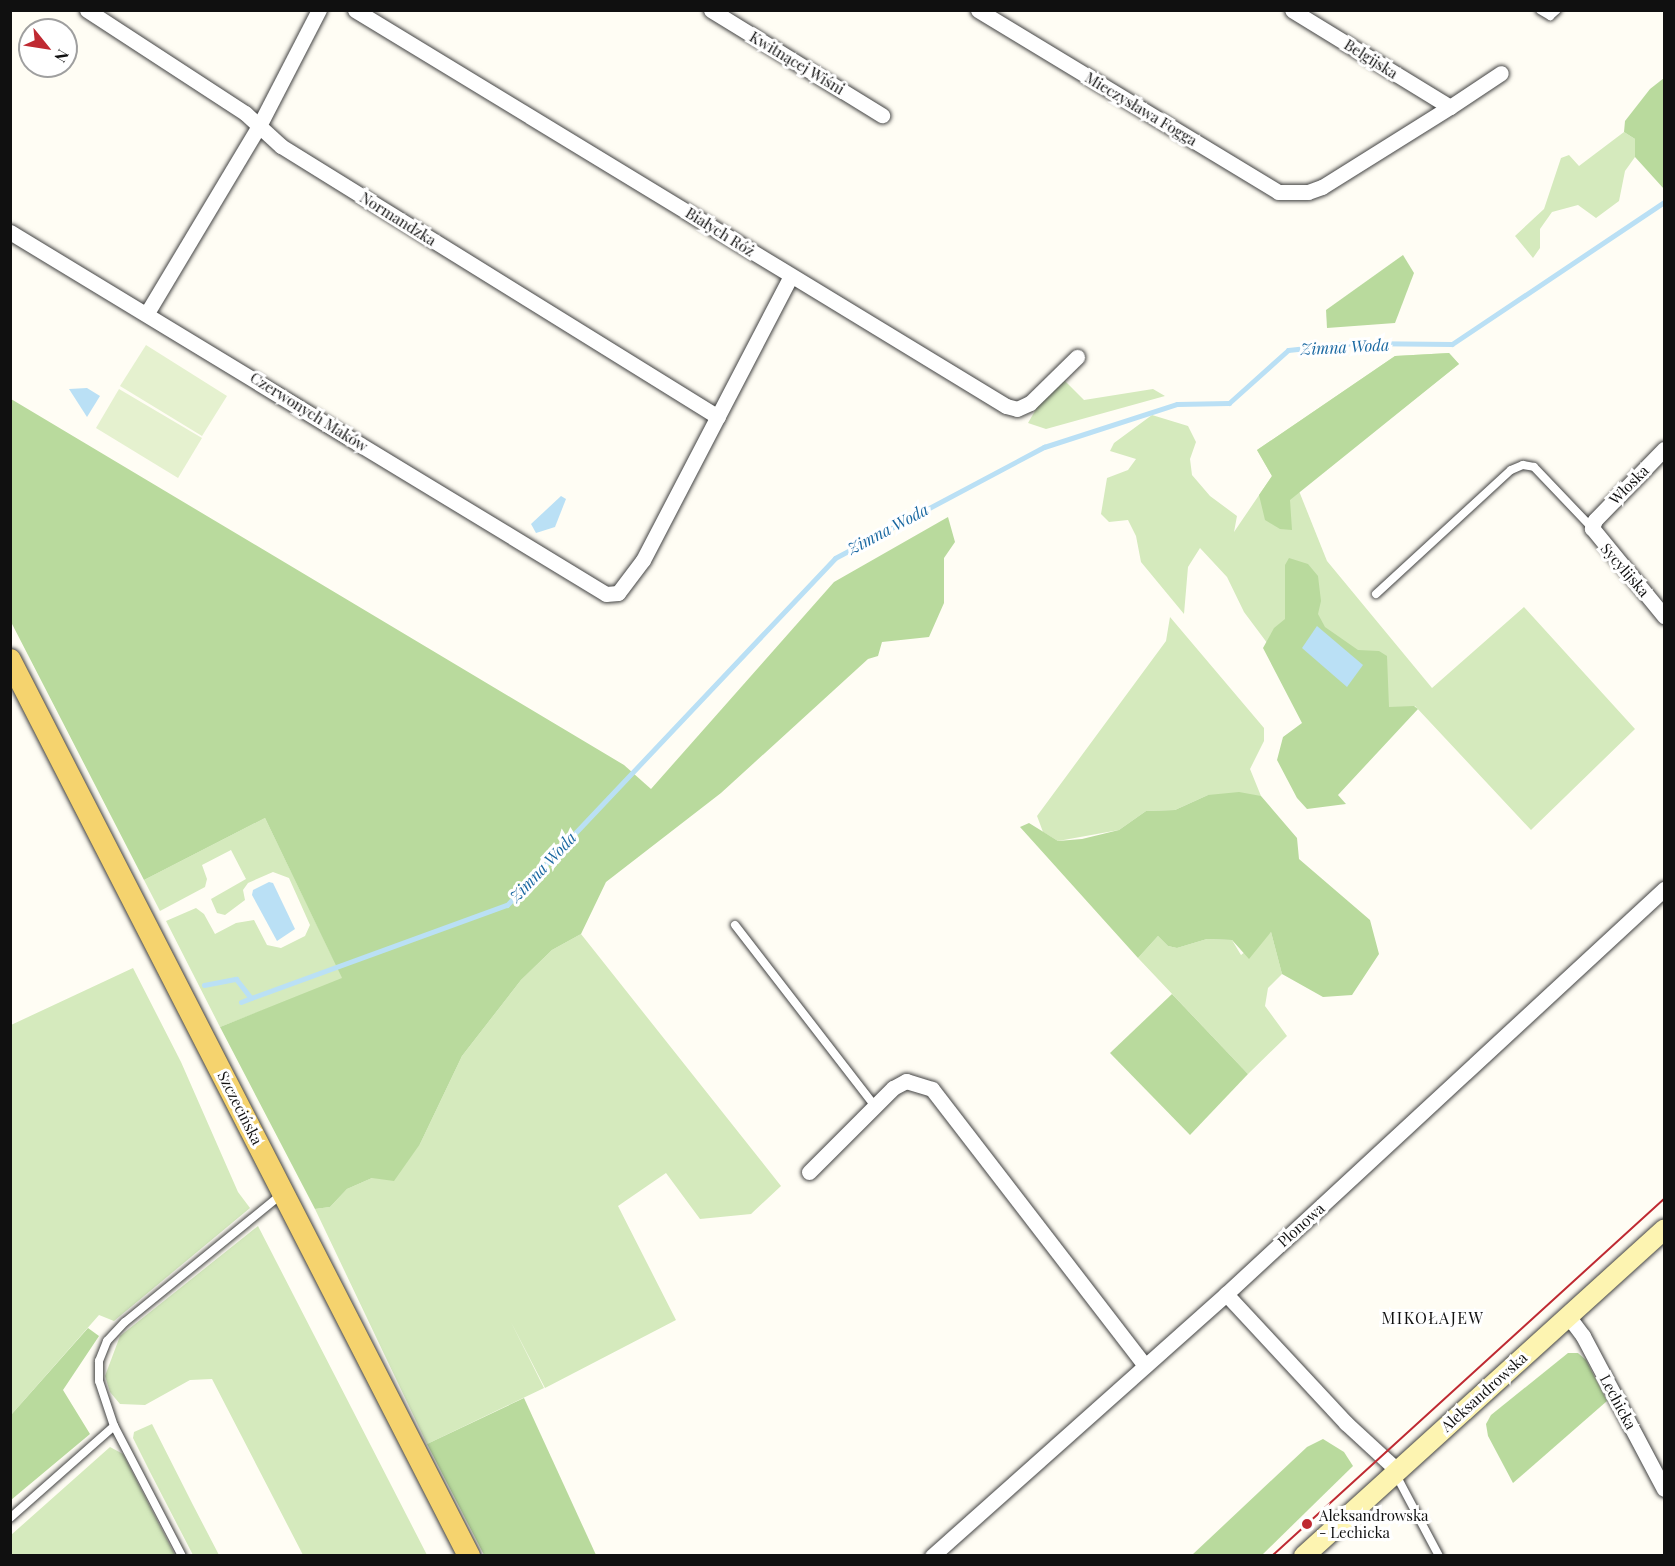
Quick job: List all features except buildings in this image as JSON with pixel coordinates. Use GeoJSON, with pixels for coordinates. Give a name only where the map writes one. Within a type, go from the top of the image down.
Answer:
{"type":"FeatureCollection","features":[{"type":"Feature","properties":{"kind":"main road","name":"Szczecińska"},"geometry":{"type":"LineString","coordinates":[[10,660],[469,1556]]}},
{"type":"Feature","properties":{"kind":"main road","name":"Aleksandrowska"},"geometry":{"type":"LineString","coordinates":[[1304,1556],[1665,1229]]}},
{"type":"Feature","properties":{"kind":"street","name":"Normandzka"},"geometry":{"type":"LineString","coordinates":[[87,10],[259,126],[281,146],[718,417]]}},
{"type":"Feature","properties":{"kind":"street"},"geometry":{"type":"LineString","coordinates":[[147,313],[259,126],[319,10]]}},
{"type":"Feature","properties":{"kind":"street","name":"Białych Róż"},"geometry":{"type":"LineString","coordinates":[[356,10],[1006,406],[1017,409],[1030,403],[1077,357]]}},
{"type":"Feature","properties":{"kind":"street","name":"Kwitnącej Wiśni"},"geometry":{"type":"LineString","coordinates":[[711,10],[882,115]]}},
{"type":"Feature","properties":{"kind":"street","name":"Mieczysława Fogga"},"geometry":{"type":"LineString","coordinates":[[978,10],[1278,192],[1308,192],[1450,107]]}},
{"type":"Feature","properties":{"kind":"street","name":"Belgijska"},"geometry":{"type":"LineString","coordinates":[[1292,10],[1450,107]]}},
{"type":"Feature","properties":{"kind":"street"},"geometry":{"type":"LineString","coordinates":[[1450,107],[1501,73]]}},
{"type":"Feature","properties":{"kind":"street","name":"Czerwonych Maków"},"geometry":{"type":"LineString","coordinates":[[10,232],[147,313],[606,594],[618,593],[628,582],[718,417]]}},
{"type":"Feature","properties":{"kind":"street"},"geometry":{"type":"LineString","coordinates":[[718,417],[791,276]]}},
{"type":"Feature","properties":{"kind":"street","name":"Włoska"},"geometry":{"type":"LineString","coordinates":[[1593,524],[1665,450]]}},
{"type":"Feature","properties":{"kind":"street","name":"Sycylijska"},"geometry":{"type":"LineString","coordinates":[[1593,524],[1665,616]]}},
{"type":"Feature","properties":{"kind":"street","name":"Plonowa"},"geometry":{"type":"LineString","coordinates":[[932,1556],[1226,1294],[1665,889]]}},
{"type":"Feature","properties":{"kind":"street"},"geometry":{"type":"LineString","coordinates":[[809,1172],[875,1106],[906,1081],[932,1089],[1145,1366]]}},
{"type":"Feature","properties":{"kind":"street"},"geometry":{"type":"LineString","coordinates":[[1226,1294],[1346,1423],[1396,1472]]}},
{"type":"Feature","properties":{"kind":"street","name":"Lechicka"},"geometry":{"type":"LineString","coordinates":[[1568,1316],[1583,1336],[1665,1490]]}},
{"type":"Feature","properties":{"kind":"lane"},"geometry":{"type":"LineString","coordinates":[[1540,10],[1550,16],[1557,10]]}},
{"type":"Feature","properties":{"kind":"lane"},"geometry":{"type":"LineString","coordinates":[[1376,594],[1511,470],[1523,465],[1534,467],[1593,524]]}},
{"type":"Feature","properties":{"kind":"lane"},"geometry":{"type":"LineString","coordinates":[[735,925],[875,1106]]}},
{"type":"Feature","properties":{"kind":"lane"},"geometry":{"type":"LineString","coordinates":[[182,1556],[114,1426],[101,1391],[98,1369],[114,1332],[284,1194]]}},
{"type":"Feature","properties":{"kind":"lane"},"geometry":{"type":"LineString","coordinates":[[10,1518],[114,1426]]}},
{"type":"Feature","properties":{"kind":"lane"},"geometry":{"type":"LineString","coordinates":[[1396,1472],[1439,1556]]}},
{"type":"Feature","properties":{"kind":"green space"},"geometry":{"type":"Polygon","coordinates":[[[1664,78],[1664,189],[1635,157],[1635,139],[1624,132],[1625,121],[1650,89],[1664,78]]]}},
{"type":"Feature","properties":{"kind":"green space"},"geometry":{"type":"Polygon","coordinates":[[[1624,132],[1635,139],[1635,157],[1625,171],[1619,201],[1596,218],[1578,205],[1552,212],[1540,229],[1540,248],[1533,258],[1515,236],[1544,209],[1561,158],[1569,155],[1579,166],[1624,132]]]}},
{"type":"Feature","properties":{"kind":"green space"},"geometry":{"type":"Polygon","coordinates":[[[1403,255],[1414,273],[1395,323],[1327,328],[1326,310],[1403,255]]]}},
{"type":"Feature","properties":{"kind":"green space"},"geometry":{"type":"Polygon","coordinates":[[[146,345],[227,396],[202,436],[120,386],[146,345]]]}},
{"type":"Feature","properties":{"kind":"green space"},"geometry":{"type":"Polygon","coordinates":[[[1449,353],[1459,364],[1299,491],[1327,561],[1432,688],[1524,607],[1635,729],[1531,830],[1415,706],[1353,758],[1244,612],[1227,577],[1200,548],[1188,567],[1184,614],[1141,562],[1136,536],[1128,520],[1109,522],[1101,514],[1107,478],[1128,470],[1136,459],[1110,451],[1114,443],[1152,415],[1188,426],[1196,442],[1190,459],[1192,475],[1210,496],[1237,516],[1234,532],[1272,476],[1257,450],[1395,356],[1449,353]]]}},
{"type":"Feature","properties":{"kind":"green space"},"geometry":{"type":"Polygon","coordinates":[[[1449,353],[1459,364],[1290,500],[1292,530],[1280,529],[1265,520],[1259,495],[1272,476],[1257,450],[1395,356],[1449,353]]]}},
{"type":"Feature","properties":{"kind":"green space"},"geometry":{"type":"Polygon","coordinates":[[[1063,379],[1084,400],[1153,389],[1165,396],[1046,429],[1028,423],[1043,397],[1063,379]]]}},
{"type":"Feature","properties":{"kind":"green space"},"geometry":{"type":"Polygon","coordinates":[[[119,389],[202,438],[178,478],[96,428],[119,389]]]}},
{"type":"Feature","properties":{"kind":"green space"},"geometry":{"type":"Polygon","coordinates":[[[11,399],[624,765],[651,789],[834,582],[948,517],[955,542],[944,558],[944,603],[929,637],[882,642],[878,656],[868,659],[721,793],[606,882],[581,934],[552,950],[521,980],[462,1056],[420,1144],[394,1181],[372,1178],[347,1189],[330,1207],[315,1209],[220,1027],[342,978],[265,818],[144,880],[11,622],[11,399]]]}},
{"type":"Feature","properties":{"kind":"green space"},"geometry":{"type":"Polygon","coordinates":[[[1289,558],[1308,564],[1318,576],[1321,601],[1318,614],[1325,627],[1358,650],[1379,651],[1387,656],[1389,707],[1414,706],[1418,709],[1338,795],[1346,804],[1307,809],[1297,798],[1277,760],[1283,737],[1302,723],[1263,648],[1274,628],[1285,619],[1285,565],[1289,558]]]}},
{"type":"Feature","properties":{"kind":"green space"},"geometry":{"type":"Polygon","coordinates":[[[1170,617],[1264,728],[1264,741],[1250,769],[1261,796],[1208,795],[1175,810],[1146,811],[1119,830],[1058,841],[1043,832],[1037,816],[1166,641],[1170,617]]]}},
{"type":"Feature","properties":{"kind":"green space"},"geometry":{"type":"Polygon","coordinates":[[[1239,792],[1261,796],[1297,838],[1299,859],[1370,920],[1379,954],[1352,995],[1323,997],[1282,974],[1271,932],[1249,959],[1232,940],[1207,939],[1177,948],[1168,946],[1158,936],[1138,958],[1020,827],[1029,823],[1058,841],[1082,839],[1119,830],[1146,811],[1175,810],[1208,795],[1239,792]]]}},
{"type":"Feature","properties":{"kind":"green space"},"geometry":{"type":"Polygon","coordinates":[[[265,818],[343,979],[220,1027],[166,921],[196,908],[204,914],[215,934],[236,923],[254,920],[267,945],[281,948],[305,936],[310,925],[289,878],[273,872],[248,883],[243,890],[245,900],[225,915],[217,913],[211,899],[246,879],[231,850],[202,865],[207,879],[205,887],[160,911],[144,880],[265,818]]]}},
{"type":"Feature","properties":{"kind":"green space"},"geometry":{"type":"Polygon","coordinates":[[[1271,932],[1282,974],[1268,988],[1265,1006],[1287,1036],[1248,1074],[1138,958],[1158,936],[1168,946],[1177,948],[1207,939],[1232,940],[1241,955],[1271,932]]]}},
{"type":"Feature","properties":{"kind":"green space"},"geometry":{"type":"Polygon","coordinates":[[[581,934],[781,1186],[751,1214],[700,1219],[666,1173],[618,1206],[676,1320],[545,1388],[511,1322],[544,1388],[427,1444],[315,1209],[330,1207],[347,1189],[372,1178],[420,1144],[462,1056],[521,980],[552,950],[581,934]]]}},
{"type":"Feature","properties":{"kind":"green space"},"geometry":{"type":"Polygon","coordinates":[[[133,968],[181,1062],[238,1192],[250,1208],[114,1321],[99,1315],[11,1415],[11,1025],[133,968]]]}},
{"type":"Feature","properties":{"kind":"green space"},"geometry":{"type":"Polygon","coordinates":[[[1172,994],[1248,1074],[1190,1135],[1110,1053],[1172,994]]]}},
{"type":"Feature","properties":{"kind":"green space"},"geometry":{"type":"Polygon","coordinates":[[[258,1226],[427,1555],[303,1555],[212,1379],[190,1380],[145,1405],[120,1404],[110,1392],[105,1376],[120,1336],[258,1226]]]}},
{"type":"Feature","properties":{"kind":"green space"},"geometry":{"type":"Polygon","coordinates":[[[88,1328],[99,1336],[63,1390],[90,1434],[11,1500],[11,1415],[88,1328]]]}},
{"type":"Feature","properties":{"kind":"green space"},"geometry":{"type":"Polygon","coordinates":[[[1568,1353],[1578,1353],[1586,1360],[1607,1401],[1513,1483],[1488,1436],[1486,1424],[1491,1415],[1568,1353]]]}},
{"type":"Feature","properties":{"kind":"green space"},"geometry":{"type":"Polygon","coordinates":[[[524,1398],[596,1555],[484,1555],[427,1444],[524,1398]]]}},
{"type":"Feature","properties":{"kind":"green space"},"geometry":{"type":"Polygon","coordinates":[[[152,1424],[219,1555],[193,1555],[150,1472],[133,1438],[134,1432],[152,1424]]]}},
{"type":"Feature","properties":{"kind":"green space"},"geometry":{"type":"Polygon","coordinates":[[[1323,1439],[1344,1452],[1353,1466],[1262,1555],[1192,1555],[1307,1447],[1323,1439]]]}},
{"type":"Feature","properties":{"kind":"green space"},"geometry":{"type":"Polygon","coordinates":[[[110,1447],[123,1454],[175,1555],[11,1555],[11,1535],[110,1447]]]}},
{"type":"Feature","properties":{"kind":"water"},"geometry":{"type":"Polygon","coordinates":[[[87,388],[100,396],[87,417],[69,389],[87,388]]]}},
{"type":"Feature","properties":{"kind":"water"},"geometry":{"type":"Polygon","coordinates":[[[561,496],[566,499],[555,527],[536,533],[531,524],[561,496]]]}},
{"type":"Feature","properties":{"kind":"water"},"geometry":{"type":"Polygon","coordinates":[[[1317,626],[1363,665],[1347,687],[1302,648],[1317,626]]]}},
{"type":"Feature","properties":{"kind":"water"},"geometry":{"type":"Polygon","coordinates":[[[269,882],[273,883],[295,929],[277,941],[252,895],[253,890],[269,882]]]}},
{"type":"Feature","properties":{"kind":"waterway","name":"Zimna Woda"},"geometry":{"type":"LineString","coordinates":[[204,985],[236,979],[251,998],[507,905],[835,558],[1044,447],[1177,404],[1229,403],[1288,350],[1354,343],[1452,344],[1664,202]]}},
{"type":"Feature","properties":{"kind":"waterway"},"geometry":{"type":"LineString","coordinates":[[241,1002],[251,998]]}},
{"type":"Feature","properties":{"kind":"tram line"},"geometry":{"type":"LineString","coordinates":[[1272,1556],[1664,1199]]}},
{"type":"Feature","properties":{"kind":"place","name":"Aleksandrowska - Lechicka"},"geometry":{"type":"Point","coordinates":[1307,1524]}},
{"type":"Feature","properties":{"kind":"district","name":"MIKOŁAJEW"},"geometry":{"type":"Point","coordinates":[1433,1318]}}]}
